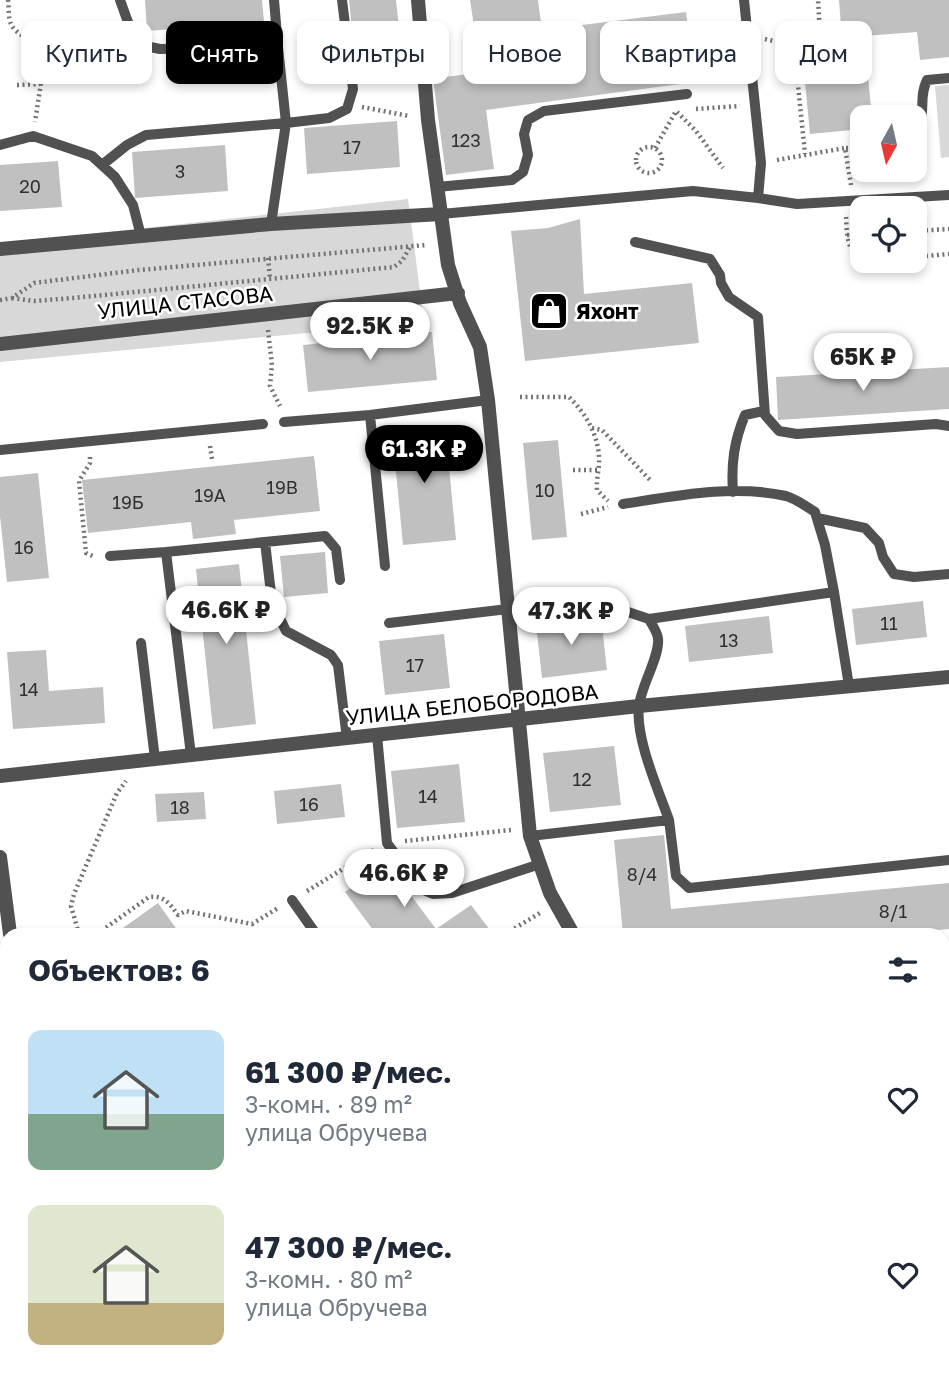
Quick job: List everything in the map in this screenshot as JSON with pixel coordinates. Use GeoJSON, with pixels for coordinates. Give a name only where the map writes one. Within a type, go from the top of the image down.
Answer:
{"type":"FeatureCollection","features":[{"type":"Feature","properties":{"kind":"street"},"geometry":{"type":"LineString","coordinates":[[418,0],[428,120],[448,265],[480,347],[488,400],[530,836],[550,894],[570,928]]}},
{"type":"Feature","properties":{"kind":"street"},"geometry":{"type":"LineString","coordinates":[[0,249],[271,224],[441,214]]}},
{"type":"Feature","properties":{"kind":"street","name":"УЛИЦА СТАСОВА"},"geometry":{"type":"LineString","coordinates":[[0,344],[457,293]]}},
{"type":"Feature","properties":{"kind":"street","name":"УЛИЦА БЕЛОБОРОДОВА"},"geometry":{"type":"LineString","coordinates":[[0,776],[639,706],[949,677]]}},
{"type":"Feature","properties":{"kind":"street"},"geometry":{"type":"LineString","coordinates":[[0,857],[9,928]]}},
{"type":"Feature","properties":{"kind":"lane"},"geometry":{"type":"LineString","coordinates":[[120,0],[133,36],[140,45],[166,49]]}},
{"type":"Feature","properties":{"kind":"lane"},"geometry":{"type":"LineString","coordinates":[[274,0],[276,21]]}},
{"type":"Feature","properties":{"kind":"lane"},"geometry":{"type":"LineString","coordinates":[[102,165],[127,145],[146,135],[329,118],[346,109],[353,89],[342,0]]}},
{"type":"Feature","properties":{"kind":"lane"},"geometry":{"type":"LineString","coordinates":[[744,0],[746,21]]}},
{"type":"Feature","properties":{"kind":"lane"},"geometry":{"type":"LineString","coordinates":[[923,105],[922,92],[927,80],[949,78]]}},
{"type":"Feature","properties":{"kind":"lane"},"geometry":{"type":"LineString","coordinates":[[271,224],[286,123],[282,84]]}},
{"type":"Feature","properties":{"kind":"lane"},"geometry":{"type":"LineString","coordinates":[[753,84],[761,163],[758,198]]}},
{"type":"Feature","properties":{"kind":"lane"},"geometry":{"type":"LineString","coordinates":[[437,187],[512,180],[523,172],[528,155],[524,134],[528,120],[544,111],[687,94]]}},
{"type":"Feature","properties":{"kind":"lane"},"geometry":{"type":"LineString","coordinates":[[0,145],[33,136],[92,156],[115,177],[133,205],[141,236]]}},
{"type":"Feature","properties":{"kind":"lane"},"geometry":{"type":"LineString","coordinates":[[441,214],[694,191],[797,204],[949,195]]}},
{"type":"Feature","properties":{"kind":"lane"},"geometry":{"type":"LineString","coordinates":[[635,242],[709,259],[720,275],[729,297],[758,317],[764,411],[779,431],[797,434],[936,424],[949,426]]}},
{"type":"Feature","properties":{"kind":"lane"},"geometry":{"type":"LineString","coordinates":[[284,422],[370,415],[488,400]]}},
{"type":"Feature","properties":{"kind":"lane"},"geometry":{"type":"LineString","coordinates":[[733,492],[731,468],[738,431],[745,415],[764,411]]}},
{"type":"Feature","properties":{"kind":"lane"},"geometry":{"type":"LineString","coordinates":[[370,415],[385,566]]}},
{"type":"Feature","properties":{"kind":"lane"},"geometry":{"type":"LineString","coordinates":[[0,450],[263,424]]}},
{"type":"Feature","properties":{"kind":"lane"},"geometry":{"type":"LineString","coordinates":[[622,504],[678,496],[750,491],[789,497],[815,512],[825,545],[849,687]]}},
{"type":"Feature","properties":{"kind":"lane"},"geometry":{"type":"LineString","coordinates":[[817,518],[865,528],[879,543],[883,557],[894,574],[914,577],[949,574]]}},
{"type":"Feature","properties":{"kind":"lane"},"geometry":{"type":"LineString","coordinates":[[110,556],[325,536],[336,549],[340,580]]}},
{"type":"Feature","properties":{"kind":"lane"},"geometry":{"type":"LineString","coordinates":[[265,542],[272,602],[286,631],[331,655],[338,665],[347,739]]}},
{"type":"Feature","properties":{"kind":"lane"},"geometry":{"type":"LineString","coordinates":[[166,552],[191,755]]}},
{"type":"Feature","properties":{"kind":"lane"},"geometry":{"type":"LineString","coordinates":[[389,622],[508,610],[530,604],[583,603],[622,610],[649,619],[834,592]]}},
{"type":"Feature","properties":{"kind":"lane"},"geometry":{"type":"LineString","coordinates":[[649,619],[658,638],[656,657],[649,669],[639,706],[642,732],[652,774],[669,820],[676,876],[688,888],[949,860]]}},
{"type":"Feature","properties":{"kind":"lane"},"geometry":{"type":"LineString","coordinates":[[141,643],[148,760]]}},
{"type":"Feature","properties":{"kind":"lane"},"geometry":{"type":"LineString","coordinates":[[377,736],[387,843],[421,889],[433,894],[452,892],[540,864]]}},
{"type":"Feature","properties":{"kind":"lane"},"geometry":{"type":"LineString","coordinates":[[530,836],[669,820]]}},
{"type":"Feature","properties":{"kind":"lane"},"geometry":{"type":"LineString","coordinates":[[292,900],[312,928]]}},
{"type":"Feature","properties":{"kind":"path"},"geometry":{"type":"LineString","coordinates":[[8,0],[9,22],[17,32],[40,48],[45,57],[33,136]]}},
{"type":"Feature","properties":{"kind":"path"},"geometry":{"type":"LineString","coordinates":[[818,0],[819,21]]}},
{"type":"Feature","properties":{"kind":"path"},"geometry":{"type":"LineString","coordinates":[[798,84],[805,154]]}},
{"type":"Feature","properties":{"kind":"path"},"geometry":{"type":"LineString","coordinates":[[18,85],[40,85]]}},
{"type":"Feature","properties":{"kind":"path"},"geometry":{"type":"LineString","coordinates":[[348,104],[428,120]]}},
{"type":"Feature","properties":{"kind":"path"},"geometry":{"type":"LineString","coordinates":[[655,148],[676,111],[696,131],[723,168]]}},
{"type":"Feature","properties":{"kind":"path"},"geometry":{"type":"LineString","coordinates":[[642,148],[655,148],[661,154],[662,163],[653,172],[645,172],[638,167],[636,155],[642,148]]}},
{"type":"Feature","properties":{"kind":"path"},"geometry":{"type":"LineString","coordinates":[[845,148],[848,167]]}},
{"type":"Feature","properties":{"kind":"path"},"geometry":{"type":"LineString","coordinates":[[761,163],[850,148]]}},
{"type":"Feature","properties":{"kind":"path"},"geometry":{"type":"LineString","coordinates":[[845,201],[850,246]]}},
{"type":"Feature","properties":{"kind":"path"},"geometry":{"type":"LineString","coordinates":[[927,230],[949,229]]}},
{"type":"Feature","properties":{"kind":"path"},"geometry":{"type":"LineString","coordinates":[[12,298],[34,283],[268,258],[430,245]]}},
{"type":"Feature","properties":{"kind":"path"},"geometry":{"type":"LineString","coordinates":[[0,300],[47,300],[394,267],[402,261],[411,246]]}},
{"type":"Feature","properties":{"kind":"path"},"geometry":{"type":"LineString","coordinates":[[927,256],[949,254]]}},
{"type":"Feature","properties":{"kind":"path"},"geometry":{"type":"LineString","coordinates":[[268,258],[270,279]]}},
{"type":"Feature","properties":{"kind":"path"},"geometry":{"type":"LineString","coordinates":[[266,314],[272,365],[270,386],[284,412],[284,422]]}},
{"type":"Feature","properties":{"kind":"path"},"geometry":{"type":"LineString","coordinates":[[520,397],[569,397],[584,412],[600,459],[597,490],[606,500],[622,504]]}},
{"type":"Feature","properties":{"kind":"path"},"geometry":{"type":"LineString","coordinates":[[591,428],[602,430],[652,482],[678,496]]}},
{"type":"Feature","properties":{"kind":"path"},"geometry":{"type":"LineString","coordinates":[[211,447],[212,459]]}},
{"type":"Feature","properties":{"kind":"path"},"geometry":{"type":"LineString","coordinates":[[90,463],[79,481],[86,553],[95,557],[110,556]]}},
{"type":"Feature","properties":{"kind":"path"},"geometry":{"type":"LineString","coordinates":[[573,470],[597,470]]}},
{"type":"Feature","properties":{"kind":"path"},"geometry":{"type":"LineString","coordinates":[[581,514],[622,504]]}},
{"type":"Feature","properties":{"kind":"path"},"geometry":{"type":"LineString","coordinates":[[77,928],[71,906],[74,894],[117,793],[148,760]]}},
{"type":"Feature","properties":{"kind":"path"},"geometry":{"type":"LineString","coordinates":[[105,928],[149,897],[158,895],[168,901],[178,915],[186,911],[252,924],[258,920]]}},
{"type":"Feature","properties":{"kind":"path"},"geometry":{"type":"LineString","coordinates":[[516,928],[533,918]]}},
{"type":"Feature","properties":{"kind":"shaded area"},"geometry":{"type":"Polygon","coordinates":[[[949,85],[949,157],[941,158],[935,86],[949,85]]]}},
{"type":"Feature","properties":{"kind":"shaded area"},"geometry":{"type":"Polygon","coordinates":[[[408,199],[424,322],[0,362],[0,244],[408,199]]]}},
{"type":"Feature","properties":{"kind":"building"},"geometry":{"type":"Polygon","coordinates":[[[145,0],[262,0],[264,21],[166,21],[166,30],[152,31],[152,21],[146,21],[145,0]]]}},
{"type":"Feature","properties":{"kind":"building"},"geometry":{"type":"Polygon","coordinates":[[[349,0],[396,0],[398,21],[351,21],[349,0]]]}},
{"type":"Feature","properties":{"kind":"building"},"geometry":{"type":"Polygon","coordinates":[[[470,0],[538,0],[541,21],[473,21],[470,0]]]}},
{"type":"Feature","properties":{"kind":"building"},"geometry":{"type":"Polygon","coordinates":[[[839,0],[949,0],[949,57],[920,60],[917,32],[872,35],[872,21],[841,21],[839,0]]]}},
{"type":"Feature","properties":{"kind":"building"},"geometry":{"type":"Polygon","coordinates":[[[686,12],[687,21],[614,21],[686,12]]]}},
{"type":"Feature","properties":{"kind":"building"},"geometry":{"type":"Polygon","coordinates":[[[600,23],[600,84],[680,84],[486,110],[494,169],[446,175],[434,84],[449,84],[449,77],[463,75],[463,84],[586,84],[586,24],[600,23]]]}},
{"type":"Feature","properties":{"kind":"building"},"geometry":{"type":"Polygon","coordinates":[[[805,84],[869,84],[871,105],[850,105],[850,130],[810,134],[805,84]]]}},
{"type":"Feature","properties":{"kind":"building"},"geometry":{"type":"Polygon","coordinates":[[[397,121],[400,167],[307,174],[304,128],[397,121]]]}},
{"type":"Feature","properties":{"kind":"building"},"geometry":{"type":"Polygon","coordinates":[[[225,145],[228,191],[135,198],[132,152],[225,145]]]}},
{"type":"Feature","properties":{"kind":"building"},"geometry":{"type":"Polygon","coordinates":[[[58,161],[62,207],[0,211],[0,165],[58,161]]]}},
{"type":"Feature","properties":{"kind":"building"},"geometry":{"type":"Polygon","coordinates":[[[580,219],[584,294],[692,283],[699,343],[525,361],[511,231],[548,228],[580,219]]]}},
{"type":"Feature","properties":{"kind":"building"},"geometry":{"type":"Polygon","coordinates":[[[432,332],[437,380],[308,392],[303,345],[432,332]]]}},
{"type":"Feature","properties":{"kind":"building"},"geometry":{"type":"Polygon","coordinates":[[[949,367],[949,409],[778,420],[776,377],[949,367]]]}},
{"type":"Feature","properties":{"kind":"building"},"geometry":{"type":"Polygon","coordinates":[[[445,425],[456,540],[403,545],[392,430],[445,425]]]}},
{"type":"Feature","properties":{"kind":"building"},"geometry":{"type":"Polygon","coordinates":[[[558,440],[567,537],[532,540],[523,443],[558,440]]]}},
{"type":"Feature","properties":{"kind":"building"},"geometry":{"type":"Polygon","coordinates":[[[314,456],[320,511],[234,520],[236,534],[193,539],[191,522],[88,533],[82,480],[314,456]]]}},
{"type":"Feature","properties":{"kind":"building"},"geometry":{"type":"Polygon","coordinates":[[[38,473],[49,578],[7,582],[0,516],[0,477],[38,473]]]}},
{"type":"Feature","properties":{"kind":"building"},"geometry":{"type":"Polygon","coordinates":[[[325,552],[328,593],[284,597],[280,556],[325,552]]]}},
{"type":"Feature","properties":{"kind":"building"},"geometry":{"type":"Polygon","coordinates":[[[239,564],[256,724],[213,729],[196,569],[239,564]]]}},
{"type":"Feature","properties":{"kind":"building"},"geometry":{"type":"Polygon","coordinates":[[[923,601],[927,637],[856,645],[852,609],[923,601]]]}},
{"type":"Feature","properties":{"kind":"building"},"geometry":{"type":"Polygon","coordinates":[[[769,616],[773,653],[689,662],[685,626],[769,616]]]}},
{"type":"Feature","properties":{"kind":"building"},"geometry":{"type":"Polygon","coordinates":[[[601,617],[607,670],[542,678],[536,624],[601,617]]]}},
{"type":"Feature","properties":{"kind":"building"},"geometry":{"type":"Polygon","coordinates":[[[444,634],[450,688],[385,695],[379,641],[444,634]]]}},
{"type":"Feature","properties":{"kind":"building"},"geometry":{"type":"Polygon","coordinates":[[[46,650],[49,691],[103,687],[105,723],[13,729],[7,652],[46,650]]]}},
{"type":"Feature","properties":{"kind":"building"},"geometry":{"type":"Polygon","coordinates":[[[614,746],[621,805],[550,812],[543,753],[614,746]]]}},
{"type":"Feature","properties":{"kind":"building"},"geometry":{"type":"Polygon","coordinates":[[[459,764],[465,822],[397,828],[391,771],[459,764]]]}},
{"type":"Feature","properties":{"kind":"building"},"geometry":{"type":"Polygon","coordinates":[[[341,784],[345,817],[277,824],[274,791],[341,784]]]}},
{"type":"Feature","properties":{"kind":"building"},"geometry":{"type":"Polygon","coordinates":[[[204,792],[206,819],[157,822],[155,794],[204,792]]]}},
{"type":"Feature","properties":{"kind":"building"},"geometry":{"type":"Polygon","coordinates":[[[664,835],[671,909],[949,883],[949,928],[622,928],[614,840],[664,835]]]}},
{"type":"Feature","properties":{"kind":"building"},"geometry":{"type":"Polygon","coordinates":[[[386,862],[435,928],[372,928],[345,892],[386,862]]]}},
{"type":"Feature","properties":{"kind":"building"},"geometry":{"type":"Polygon","coordinates":[[[158,903],[176,928],[123,928],[158,903]]]}},
{"type":"Feature","properties":{"kind":"building"},"geometry":{"type":"Polygon","coordinates":[[[471,905],[488,928],[437,928],[471,905]]]}},
{"type":"Feature","properties":{"kind":"place","name":"Яхонт"},"geometry":{"type":"Point","coordinates":[549,311]}}]}
